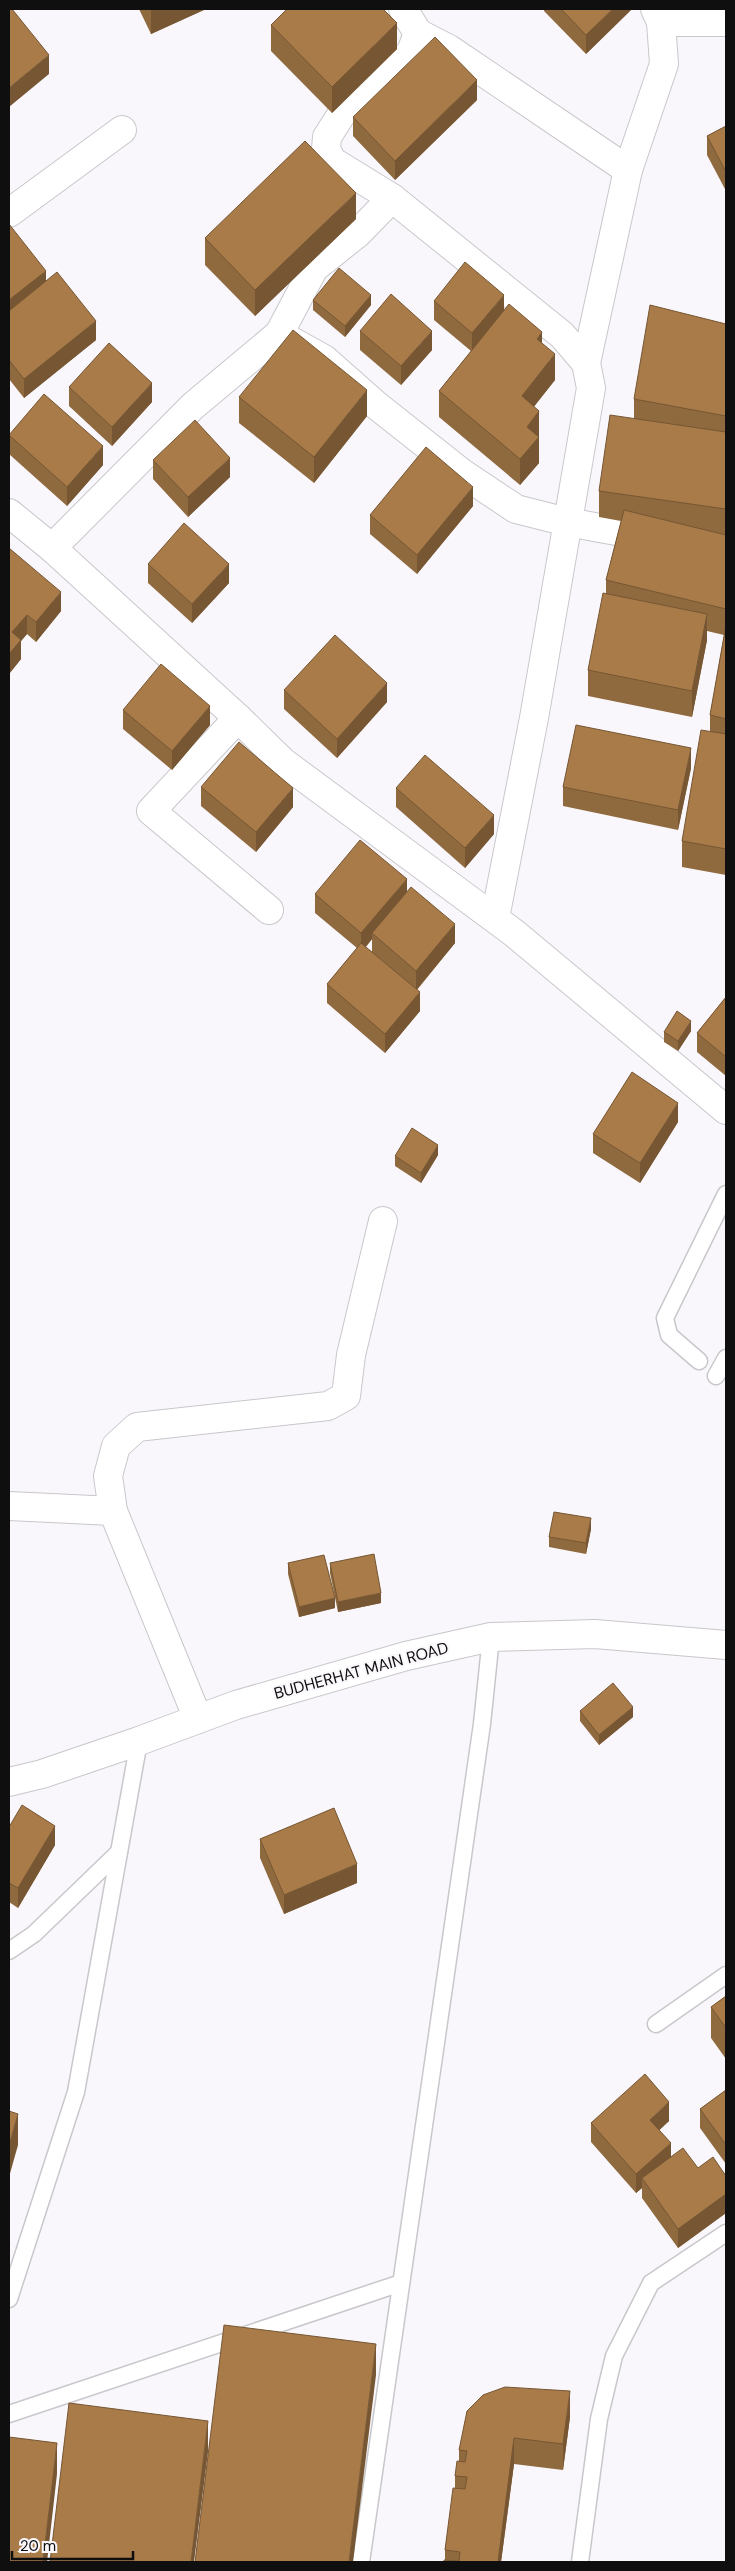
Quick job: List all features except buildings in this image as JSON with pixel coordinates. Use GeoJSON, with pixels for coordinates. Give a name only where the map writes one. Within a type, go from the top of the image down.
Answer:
{"type":"FeatureCollection","features":[{"type":"Feature","properties":{"kind":"street"},"geometry":{"type":"LineString","coordinates":[[403,9],[418,33],[449,48],[628,170]]}},
{"type":"Feature","properties":{"kind":"street"},"geometry":{"type":"LineString","coordinates":[[495,918],[534,718],[591,388],[586,363],[628,170],[664,64],[658,16],[726,22]]}},
{"type":"Feature","properties":{"kind":"street"},"geometry":{"type":"LineString","coordinates":[[418,33],[411,52],[380,86],[343,112],[327,137],[326,149],[332,161],[392,198],[562,335],[586,363]]}},
{"type":"Feature","properties":{"kind":"street"},"geometry":{"type":"LineString","coordinates":[[9,213],[122,130]]}},
{"type":"Feature","properties":{"kind":"street"},"geometry":{"type":"LineString","coordinates":[[52,548],[193,406],[279,334],[314,268],[358,233],[392,198]]}},
{"type":"Feature","properties":{"kind":"street"},"geometry":{"type":"LineString","coordinates":[[279,334],[324,359],[376,405],[454,467],[516,509],[568,522],[726,551]]}},
{"type":"Feature","properties":{"kind":"street"},"geometry":{"type":"LineString","coordinates":[[585,424],[613,428]]}},
{"type":"Feature","properties":{"kind":"street"},"geometry":{"type":"LineString","coordinates":[[9,513],[52,548],[238,718],[283,762],[495,918],[726,1110]]}},
{"type":"Feature","properties":{"kind":"street"},"geometry":{"type":"LineString","coordinates":[[238,718],[151,811],[269,910]]}},
{"type":"Feature","properties":{"kind":"street"},"geometry":{"type":"LineString","coordinates":[[198,1719],[113,1511],[108,1476],[116,1446],[137,1427],[328,1406],[346,1396],[351,1354],[383,1221]]}},
{"type":"Feature","properties":{"kind":"street"},"geometry":{"type":"LineString","coordinates":[[9,1506],[113,1511]]}},
{"type":"Feature","properties":{"kind":"street","name":"BUDHERHAT MAIN ROAD"},"geometry":{"type":"LineString","coordinates":[[9,1782],[42,1774],[236,1705],[406,1656],[491,1637],[595,1634],[726,1644]]}},
{"type":"Feature","properties":{"kind":"lane"},"geometry":{"type":"LineString","coordinates":[[699,1362],[669,1335],[665,1318],[726,1194]]}},
{"type":"Feature","properties":{"kind":"lane"},"geometry":{"type":"LineString","coordinates":[[716,1376],[726,1358]]}},
{"type":"Feature","properties":{"kind":"lane"},"geometry":{"type":"LineString","coordinates":[[361,2562],[482,1724],[491,1637]]}},
{"type":"Feature","properties":{"kind":"lane"},"geometry":{"type":"LineString","coordinates":[[9,2299],[76,2092],[138,1741]]}},
{"type":"Feature","properties":{"kind":"lane"},"geometry":{"type":"LineString","coordinates":[[9,1951],[34,1934],[119,1852]]}},
{"type":"Feature","properties":{"kind":"lane"},"geometry":{"type":"LineString","coordinates":[[656,2024],[726,1975]]}},
{"type":"Feature","properties":{"kind":"lane"},"geometry":{"type":"LineString","coordinates":[[580,2562],[598,2419],[614,2356],[651,2282],[726,2233]]}},
{"type":"Feature","properties":{"kind":"lane"},"geometry":{"type":"LineString","coordinates":[[9,2414],[401,2284]]}}]}
